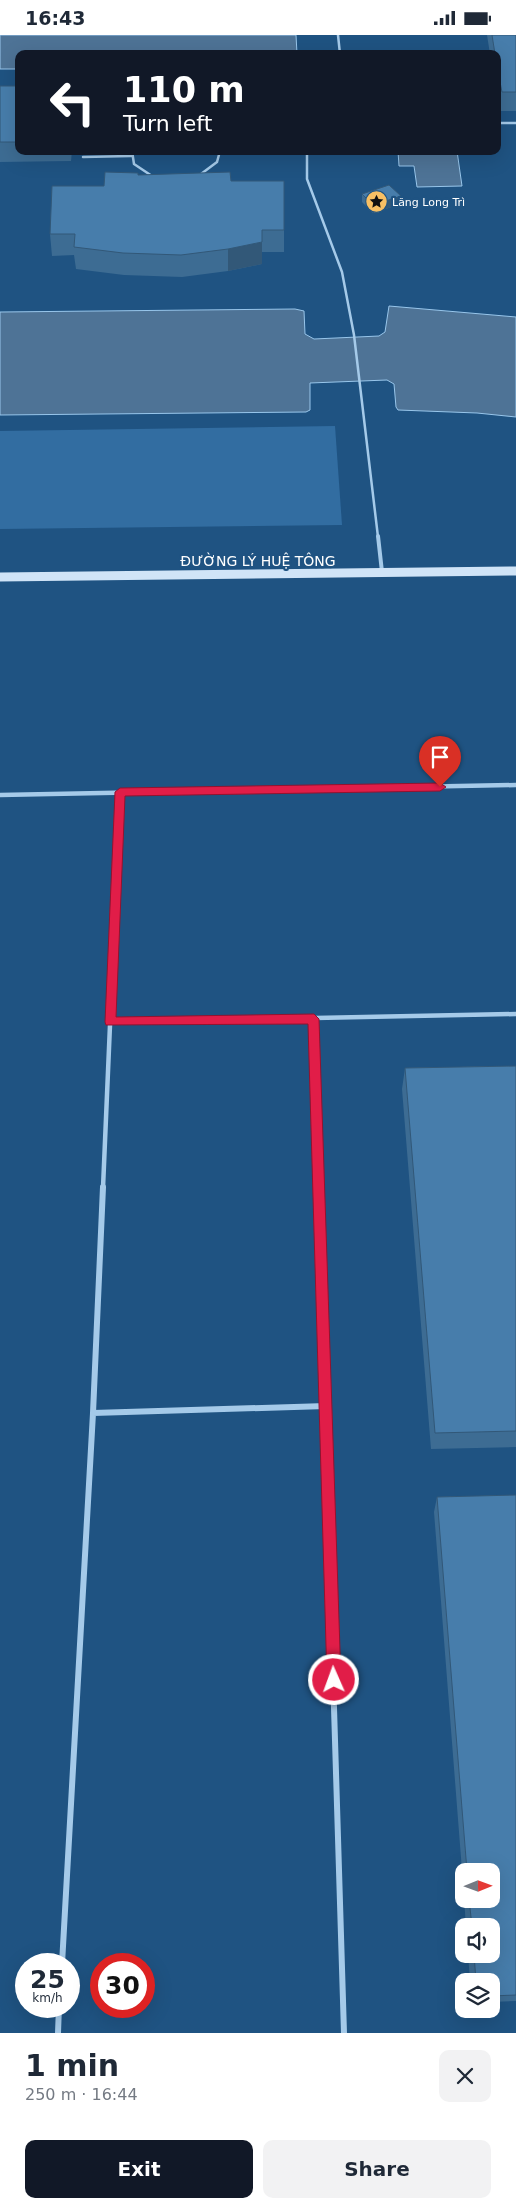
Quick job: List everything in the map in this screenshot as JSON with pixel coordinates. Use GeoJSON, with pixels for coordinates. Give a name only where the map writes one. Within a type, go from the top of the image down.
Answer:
{"type":"FeatureCollection","features":[{"type":"Feature","properties":{"kind":"main road","name":"ĐƯỜNG LÝ HUỆ TÔNG"},"geometry":{"type":"LineString","coordinates":[[0,577],[516,571]]}},
{"type":"Feature","properties":{"kind":"street"},"geometry":{"type":"LineString","coordinates":[[0,795],[516,785]]}},
{"type":"Feature","properties":{"kind":"street"},"geometry":{"type":"LineString","coordinates":[[63,1953],[93,1413],[120,792]]}},
{"type":"Feature","properties":{"kind":"street"},"geometry":{"type":"LineString","coordinates":[[110,1022],[516,1015]]}},
{"type":"Feature","properties":{"kind":"street"},"geometry":{"type":"LineString","coordinates":[[314,1019],[344,2033]]}},
{"type":"Feature","properties":{"kind":"street"},"geometry":{"type":"LineString","coordinates":[[93,1413],[326,1406]]}},
{"type":"Feature","properties":{"kind":"street"},"geometry":{"type":"LineString","coordinates":[[58,2033],[59,2018]]}},
{"type":"Feature","properties":{"kind":"lane"},"geometry":{"type":"LineString","coordinates":[[338,35],[340,50]]}},
{"type":"Feature","properties":{"kind":"lane"},"geometry":{"type":"LineString","coordinates":[[501,123],[516,123]]}},
{"type":"Feature","properties":{"kind":"lane"},"geometry":{"type":"LineString","coordinates":[[196,176],[208,171],[217,164],[220,155]]}},
{"type":"Feature","properties":{"kind":"lane"},"geometry":{"type":"LineString","coordinates":[[307,155],[307,179],[342,273],[354,335],[382,574]]}},
{"type":"Feature","properties":{"kind":"lane"},"geometry":{"type":"LineString","coordinates":[[83,157],[131,156],[134,164],[141,171],[160,178]]}},
{"type":"Feature","properties":{"kind":"shaded area"},"geometry":{"type":"Polygon","coordinates":[[[0,35],[296,35],[297,50],[15,50],[15,69],[0,69],[0,35]]]}},
{"type":"Feature","properties":{"kind":"shaded area"},"geometry":{"type":"Polygon","coordinates":[[[398,155],[458,155],[462,186],[417,187],[414,166],[399,166],[398,155]]]}},
{"type":"Feature","properties":{"kind":"shaded area"},"geometry":{"type":"Polygon","coordinates":[[[389,306],[516,317],[516,417],[477,413],[398,410],[396,407],[394,384],[387,380],[310,383],[310,410],[306,412],[0,415],[0,312],[295,309],[304,311],[305,334],[314,339],[379,336],[385,332],[389,306]]]}},
{"type":"Feature","properties":{"kind":"shaded area"},"geometry":{"type":"Polygon","coordinates":[[[335,426],[342,525],[0,529],[0,431],[335,426]]]}},
{"type":"Feature","properties":{"kind":"building"},"geometry":{"type":"Polygon","coordinates":[[[492,35],[516,35],[516,92],[502,92],[501,50],[494,50],[492,35]]]}},
{"type":"Feature","properties":{"kind":"building"},"geometry":{"type":"Polygon","coordinates":[[[0,86],[15,86],[15,142],[0,142],[0,86]]]}},
{"type":"Feature","properties":{"kind":"building"},"geometry":{"type":"Polygon","coordinates":[[[105,172],[138,173],[138,175],[230,172],[231,181],[284,181],[284,230],[262,230],[262,242],[228,249],[181,255],[123,253],[74,247],[75,234],[50,234],[52,186],[104,186],[105,172]]]}},
{"type":"Feature","properties":{"kind":"building"},"geometry":{"type":"Polygon","coordinates":[[[389,185],[401,196],[373,205],[362,194],[389,185]]]}},
{"type":"Feature","properties":{"kind":"building"},"geometry":{"type":"Polygon","coordinates":[[[516,1066],[516,1431],[435,1433],[405,1068],[516,1066]]]}},
{"type":"Feature","properties":{"kind":"building"},"geometry":{"type":"Polygon","coordinates":[[[516,1495],[516,1995],[500,1996],[500,1973],[475,1973],[475,1963],[500,1963],[500,1918],[471,1918],[470,1908],[500,1908],[500,1863],[466,1863],[437,1497],[516,1495]]]}},
{"type":"Feature","properties":{"kind":"place","name":"Lăng Long Trì"},"geometry":{"type":"Point","coordinates":[376,202]}},
{"type":"Feature","properties":{"kind":"route"},"geometry":{"type":"LineString","coordinates":[[334,1680],[314,1019],[110,1022],[120,792],[440,787]]}}]}
